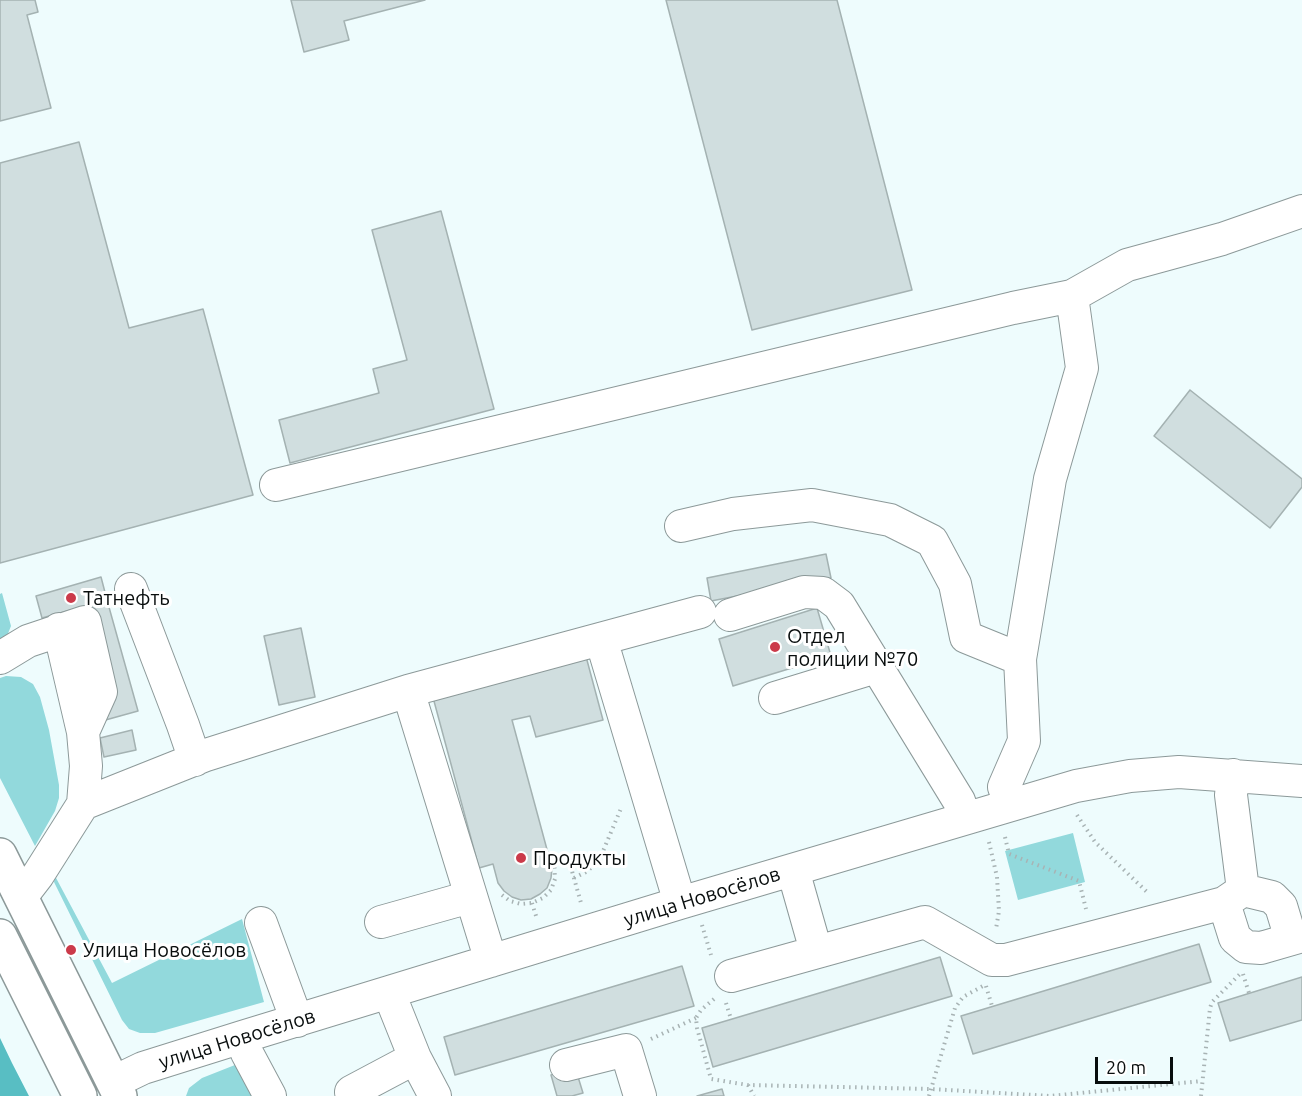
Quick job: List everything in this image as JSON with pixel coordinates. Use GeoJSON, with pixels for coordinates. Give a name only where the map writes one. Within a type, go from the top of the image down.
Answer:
{"type":"FeatureCollection","features":[{"type":"Feature","properties":{"kind":"main road"},"geometry":{"type":"LineString","coordinates":[[0,855],[117,1089]]}},
{"type":"Feature","properties":{"kind":"main road"},"geometry":{"type":"LineString","coordinates":[[0,936],[80,1096]]}},
{"type":"Feature","properties":{"kind":"street"},"geometry":{"type":"LineString","coordinates":[[276,485],[1072,296],[1127,265],[1222,239],[1302,211]]}},
{"type":"Feature","properties":{"kind":"street"},"geometry":{"type":"LineString","coordinates":[[1006,816],[1004,787],[1024,741],[1020,659],[1050,479],[1082,368],[1072,296]]}},
{"type":"Feature","properties":{"kind":"street"},"geometry":{"type":"LineString","coordinates":[[681,526],[733,514],[812,505],[890,520],[932,541],[955,584],[966,637],[1020,659]]}},
{"type":"Feature","properties":{"kind":"street"},"geometry":{"type":"LineString","coordinates":[[131,589],[195,760]]}},
{"type":"Feature","properties":{"kind":"street"},"geometry":{"type":"LineString","coordinates":[[83,804],[195,760],[408,691],[601,639],[804,592],[823,593],[839,605],[976,825]]}},
{"type":"Feature","properties":{"kind":"street"},"geometry":{"type":"LineString","coordinates":[[0,658],[28,641],[59,630],[83,732],[86,766],[83,804],[38,875],[21,897]]}},
{"type":"Feature","properties":{"kind":"street"},"geometry":{"type":"LineString","coordinates":[[601,639],[680,903]]}},
{"type":"Feature","properties":{"kind":"street"},"geometry":{"type":"LineString","coordinates":[[775,698],[876,667]]}},
{"type":"Feature","properties":{"kind":"street"},"geometry":{"type":"LineString","coordinates":[[408,691],[485,896],[491,961]]}},
{"type":"Feature","properties":{"kind":"street","name":"улица Новосёлов"},"geometry":{"type":"LineString","coordinates":[[117,1089],[143,1068],[793,870],[1006,816],[1076,786],[1130,776],[1179,772],[1302,781]]}},
{"type":"Feature","properties":{"kind":"street"},"geometry":{"type":"LineString","coordinates":[[723,987],[816,951],[925,922],[989,972],[1006,960],[1172,916],[1234,896],[1272,897],[1281,906],[1296,938],[1261,948],[1246,948],[1235,938],[1234,896],[1232,795],[1233,775]]}},
{"type":"Feature","properties":{"kind":"street"},"geometry":{"type":"LineString","coordinates":[[793,870],[816,951]]}},
{"type":"Feature","properties":{"kind":"street"},"geometry":{"type":"LineString","coordinates":[[381,922],[485,896]]}},
{"type":"Feature","properties":{"kind":"street"},"geometry":{"type":"LineString","coordinates":[[261,923],[297,1021]]}},
{"type":"Feature","properties":{"kind":"street"},"geometry":{"type":"LineString","coordinates":[[389,993],[415,1058],[435,1096]]}},
{"type":"Feature","properties":{"kind":"street"},"geometry":{"type":"LineString","coordinates":[[242,1037],[247,1053],[270,1096]]}},
{"type":"Feature","properties":{"kind":"street"},"geometry":{"type":"LineString","coordinates":[[566,1065],[626,1050],[640,1096]]}},
{"type":"Feature","properties":{"kind":"street"},"geometry":{"type":"LineString","coordinates":[[354,1096],[351,1092],[415,1058]]}},
{"type":"Feature","properties":{"kind":"path"},"geometry":{"type":"LineString","coordinates":[[574,878],[588,871],[601,856],[617,815],[641,773]]}},
{"type":"Feature","properties":{"kind":"path"},"geometry":{"type":"LineString","coordinates":[[1072,807],[1095,842],[1172,916]]}},
{"type":"Feature","properties":{"kind":"path"},"geometry":{"type":"LineString","coordinates":[[1006,816],[1010,854],[1079,881],[1093,937]]}},
{"type":"Feature","properties":{"kind":"path"},"geometry":{"type":"LineString","coordinates":[[929,1096],[950,1018],[963,998],[989,972],[999,911],[997,877],[976,825]]}},
{"type":"Feature","properties":{"kind":"path"},"geometry":{"type":"LineString","coordinates":[[485,896],[521,904],[532,903],[543,898],[551,890],[555,879],[555,860],[563,857],[570,864],[583,912]]}},
{"type":"Feature","properties":{"kind":"path"},"geometry":{"type":"LineString","coordinates":[[532,903],[538,925]]}},
{"type":"Feature","properties":{"kind":"path"},"geometry":{"type":"LineString","coordinates":[[1200,1096],[1212,1002],[1242,972]]}},
{"type":"Feature","properties":{"kind":"path"},"geometry":{"type":"LineString","coordinates":[[626,1050],[696,1018],[723,987]]}},
{"type":"Feature","properties":{"kind":"path"},"geometry":{"type":"LineString","coordinates":[[696,1018],[711,1079],[748,1085],[931,1089],[1050,1096],[1202,1081]]}},
{"type":"Feature","properties":{"kind":"path"},"geometry":{"type":"LineString","coordinates":[[748,1085],[754,1096]]}},
{"type":"Feature","properties":{"kind":"shaded area"},"geometry":{"type":"Polygon","coordinates":[[[2,593],[11,626],[7,636],[0,641],[0,594],[2,593]]]}},
{"type":"Feature","properties":{"kind":"shaded area"},"geometry":{"type":"Polygon","coordinates":[[[21,677],[33,684],[40,697],[49,730],[59,785],[59,798],[55,811],[35,846],[0,778],[0,678],[21,677]]]}},
{"type":"Feature","properties":{"kind":"shaded area"},"geometry":{"type":"Polygon","coordinates":[[[1073,833],[1085,882],[1018,900],[1005,851],[1073,833]]]}},
{"type":"Feature","properties":{"kind":"shaded area"},"geometry":{"type":"Polygon","coordinates":[[[55,876],[112,983],[242,919],[264,1002],[155,1033],[140,1033],[129,1029],[122,1020],[54,882],[55,876]]]}},
{"type":"Feature","properties":{"kind":"shaded area"},"geometry":{"type":"Polygon","coordinates":[[[0,1038],[12,1063],[29,1096],[0,1096],[0,1038]]]}},
{"type":"Feature","properties":{"kind":"shaded area"},"geometry":{"type":"Polygon","coordinates":[[[240,1063],[257,1096],[186,1096],[189,1088],[202,1078],[240,1063]]]}},
{"type":"Feature","properties":{"kind":"building"},"geometry":{"type":"Polygon","coordinates":[[[0,0],[35,0],[38,12],[27,15],[51,108],[0,121],[0,0]]]}},
{"type":"Feature","properties":{"kind":"building"},"geometry":{"type":"Polygon","coordinates":[[[291,0],[425,0],[344,21],[349,40],[304,52],[291,0]]]}},
{"type":"Feature","properties":{"kind":"building"},"geometry":{"type":"Polygon","coordinates":[[[666,0],[837,0],[912,290],[752,330],[666,0]]]}},
{"type":"Feature","properties":{"kind":"building"},"geometry":{"type":"Polygon","coordinates":[[[79,142],[129,328],[203,309],[253,495],[0,563],[0,163],[79,142]]]}},
{"type":"Feature","properties":{"kind":"building"},"geometry":{"type":"Polygon","coordinates":[[[441,211],[494,409],[290,463],[279,420],[379,393],[373,369],[407,360],[372,230],[441,211]]]}},
{"type":"Feature","properties":{"kind":"building"},"geometry":{"type":"Polygon","coordinates":[[[1190,390],[1302,479],[1302,487],[1270,528],[1154,436],[1190,390]]]}},
{"type":"Feature","properties":{"kind":"building"},"geometry":{"type":"Polygon","coordinates":[[[826,554],[831,578],[711,601],[707,578],[826,554]]]}},
{"type":"Feature","properties":{"kind":"building","name":"Татнефть"},"geometry":{"type":"Polygon","coordinates":[[[101,577],[107,600],[42,618],[36,596],[101,577]]]}},
{"type":"Feature","properties":{"kind":"building"},"geometry":{"type":"Polygon","coordinates":[[[107,600],[138,711],[73,729],[42,618],[107,600]]]}},
{"type":"Feature","properties":{"kind":"building","name":"Отдел полиции №70"},"geometry":{"type":"Polygon","coordinates":[[[817,608],[831,656],[733,686],[719,639],[817,608]]]}},
{"type":"Feature","properties":{"kind":"building"},"geometry":{"type":"Polygon","coordinates":[[[301,628],[315,697],[279,705],[264,636],[301,628]]]}},
{"type":"Feature","properties":{"kind":"building"},"geometry":{"type":"Polygon","coordinates":[[[584,649],[603,720],[536,737],[530,716],[512,720],[552,868],[547,888],[531,899],[521,900],[504,891],[498,883],[493,864],[479,868],[431,690],[584,649]]]}},
{"type":"Feature","properties":{"kind":"building"},"geometry":{"type":"Polygon","coordinates":[[[132,730],[136,750],[104,757],[100,738],[132,730]]]}},
{"type":"Feature","properties":{"kind":"building"},"geometry":{"type":"Polygon","coordinates":[[[1199,944],[1211,982],[973,1054],[961,1016],[1199,944]]]}},
{"type":"Feature","properties":{"kind":"building"},"geometry":{"type":"Polygon","coordinates":[[[940,957],[952,996],[713,1067],[702,1028],[940,957]]]}},
{"type":"Feature","properties":{"kind":"building"},"geometry":{"type":"Polygon","coordinates":[[[682,966],[694,1006],[455,1075],[444,1037],[682,966]]]}},
{"type":"Feature","properties":{"kind":"building"},"geometry":{"type":"Polygon","coordinates":[[[1302,977],[1302,1020],[1230,1041],[1218,1003],[1302,977]]]}},
{"type":"Feature","properties":{"kind":"building"},"geometry":{"type":"Polygon","coordinates":[[[575,1067],[583,1093],[557,1096],[551,1075],[575,1067]]]}},
{"type":"Feature","properties":{"kind":"building"},"geometry":{"type":"Polygon","coordinates":[[[722,1089],[724,1096],[697,1096],[722,1089]]]}},
{"type":"Feature","properties":{"kind":"place","name":"Татнефть"},"geometry":{"type":"Point","coordinates":[71,598]}},
{"type":"Feature","properties":{"kind":"place","name":"Отдел полиции №70"},"geometry":{"type":"Point","coordinates":[775,647]}},
{"type":"Feature","properties":{"kind":"place","name":"Продукты"},"geometry":{"type":"Point","coordinates":[521,858]}},
{"type":"Feature","properties":{"kind":"place","name":"Улица Новосёлов"},"geometry":{"type":"Point","coordinates":[71,950]}}]}
